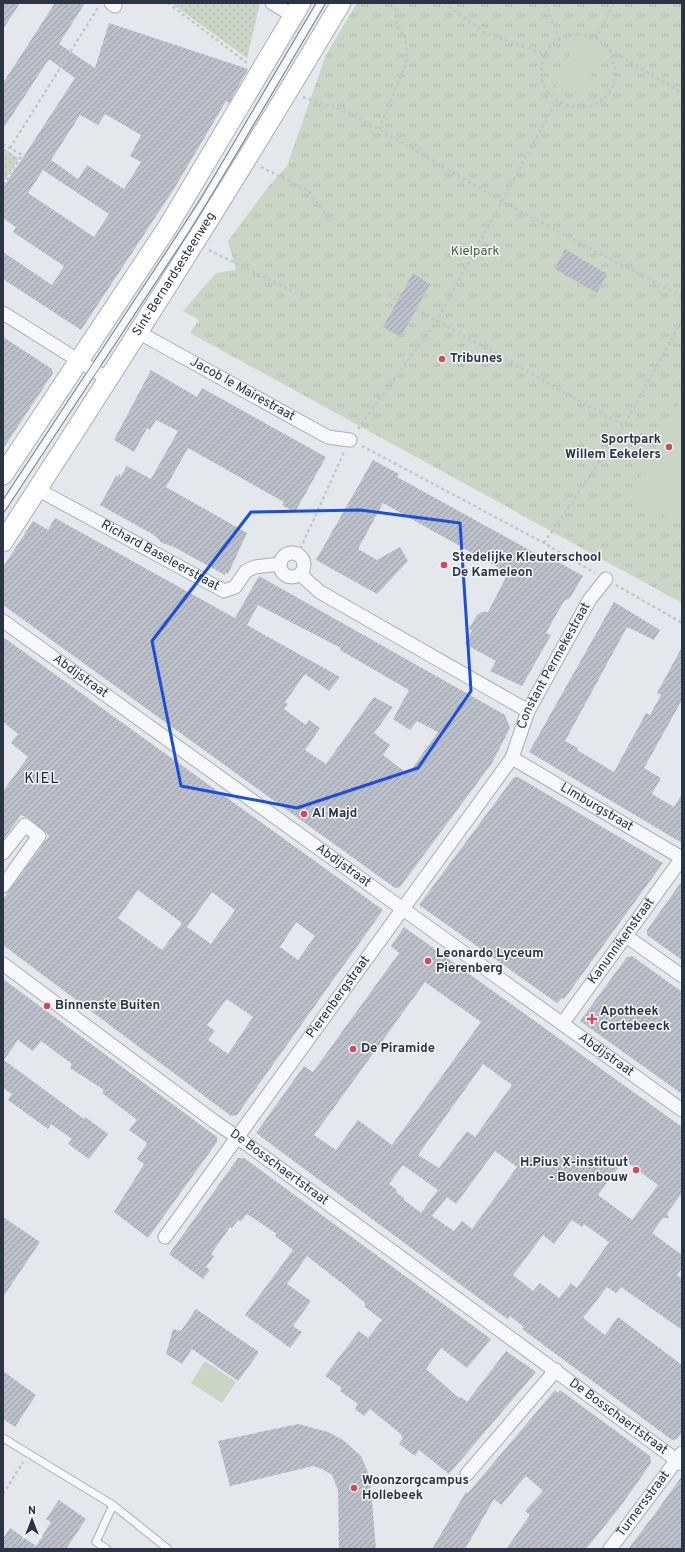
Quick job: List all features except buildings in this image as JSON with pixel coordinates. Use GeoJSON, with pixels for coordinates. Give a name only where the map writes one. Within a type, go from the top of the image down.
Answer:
{"type":"FeatureCollection","features":[{"type":"Feature","properties":{"kind":"street"},"geometry":{"type":"LineString","coordinates":[[272,3],[298,9]]}},
{"type":"Feature","properties":{"kind":"street","name":"Sint-Bernardsesteenweg"},"geometry":{"type":"LineString","coordinates":[[3,475],[93,370],[138,332],[290,90],[341,3]]}},
{"type":"Feature","properties":{"kind":"street","name":"Sint-Bernardsesteenweg"},"geometry":{"type":"LineString","coordinates":[[3,542],[37,489],[93,370],[167,228],[298,9]]}},
{"type":"Feature","properties":{"kind":"street"},"geometry":{"type":"LineString","coordinates":[[3,313],[93,370]]}},
{"type":"Feature","properties":{"kind":"street","name":"Jacob le Mairestraat"},"geometry":{"type":"LineString","coordinates":[[138,332],[328,437],[350,440]]}},
{"type":"Feature","properties":{"kind":"street","name":"Richard Baseleerstraat"},"geometry":{"type":"LineString","coordinates":[[37,489],[224,591],[235,587],[246,571],[255,567],[279,564]]}},
{"type":"Feature","properties":{"kind":"street"},"geometry":{"type":"LineString","coordinates":[[290,552],[298,554],[304,563],[301,575],[292,578],[284,575],[279,568],[279,564],[285,554],[290,552]]}},
{"type":"Feature","properties":{"kind":"street"},"geometry":{"type":"LineString","coordinates":[[301,575],[320,592],[528,711]]}},
{"type":"Feature","properties":{"kind":"street","name":"Constant Permekestraat"},"geometry":{"type":"LineString","coordinates":[[512,758],[528,711],[590,599],[606,579]]}},
{"type":"Feature","properties":{"kind":"street","name":"Abdijstraat"},"geometry":{"type":"LineString","coordinates":[[3,622],[682,1110]]}},
{"type":"Feature","properties":{"kind":"street","name":"Pierenbergstraat"},"geometry":{"type":"LineString","coordinates":[[165,1237],[512,758]]}},
{"type":"Feature","properties":{"kind":"street","name":"Limburgstraat"},"geometry":{"type":"LineString","coordinates":[[512,758],[682,858]]}},
{"type":"Feature","properties":{"kind":"street"},"geometry":{"type":"LineString","coordinates":[[3,853],[25,825],[39,836],[3,886]]}},
{"type":"Feature","properties":{"kind":"street","name":"Kanunnikenstraat"},"geometry":{"type":"LineString","coordinates":[[562,1024],[682,858]]}},
{"type":"Feature","properties":{"kind":"street"},"geometry":{"type":"LineString","coordinates":[[626,936],[682,976]]}},
{"type":"Feature","properties":{"kind":"street","name":"De Bosschaertstraat"},"geometry":{"type":"LineString","coordinates":[[3,964],[209,1118],[680,1459]]}},
{"type":"Feature","properties":{"kind":"street"},"geometry":{"type":"LineString","coordinates":[[467,1474],[556,1370]]}},
{"type":"Feature","properties":{"kind":"street","name":"Turnersstraat"},"geometry":{"type":"LineString","coordinates":[[610,1549],[680,1459]]}},
{"type":"Feature","properties":{"kind":"lane"},"geometry":{"type":"LineString","coordinates":[[3,507],[219,176],[321,3]]}},
{"type":"Feature","properties":{"kind":"lane"},"geometry":{"type":"LineString","coordinates":[[3,1438],[113,1505],[168,1549]]}},
{"type":"Feature","properties":{"kind":"lane"},"geometry":{"type":"LineString","coordinates":[[107,1549],[96,1542],[113,1505]]}},
{"type":"Feature","properties":{"kind":"path"},"geometry":{"type":"LineString","coordinates":[[10,148],[101,3]]}},
{"type":"Feature","properties":{"kind":"path"},"geometry":{"type":"LineString","coordinates":[[168,3],[253,68]]}},
{"type":"Feature","properties":{"kind":"path"},"geometry":{"type":"LineString","coordinates":[[379,129],[404,69],[407,52],[405,35],[397,27],[395,3]]}},
{"type":"Feature","properties":{"kind":"path"},"geometry":{"type":"LineString","coordinates":[[444,3],[485,33],[545,54]]}},
{"type":"Feature","properties":{"kind":"path"},"geometry":{"type":"LineString","coordinates":[[546,3],[559,39]]}},
{"type":"Feature","properties":{"kind":"path"},"geometry":{"type":"LineString","coordinates":[[596,38],[614,3]]}},
{"type":"Feature","properties":{"kind":"path"},"geometry":{"type":"LineString","coordinates":[[610,50],[616,72],[610,91],[595,105],[575,109],[556,102],[545,88],[540,71],[545,54],[559,39],[578,34],[596,38],[610,50],[682,93]]}},
{"type":"Feature","properties":{"kind":"path"},"geometry":{"type":"LineString","coordinates":[[290,90],[304,98],[342,110],[379,129],[501,201],[682,297]]}},
{"type":"Feature","properties":{"kind":"path"},"geometry":{"type":"LineString","coordinates":[[298,554],[350,440],[436,322],[556,102]]}},
{"type":"Feature","properties":{"kind":"path"},"geometry":{"type":"LineString","coordinates":[[3,144],[22,155],[3,186]]}},
{"type":"Feature","properties":{"kind":"path"},"geometry":{"type":"LineString","coordinates":[[246,160],[309,191],[330,221]]}},
{"type":"Feature","properties":{"kind":"path"},"geometry":{"type":"LineString","coordinates":[[194,243],[296,293]]}},
{"type":"Feature","properties":{"kind":"path"},"geometry":{"type":"LineString","coordinates":[[389,295],[398,300]]}},
{"type":"Feature","properties":{"kind":"path"},"geometry":{"type":"LineString","coordinates":[[416,309],[436,322],[624,426]]}},
{"type":"Feature","properties":{"kind":"path"},"geometry":{"type":"LineString","coordinates":[[544,543],[624,426],[682,320]]}},
{"type":"Feature","properties":{"kind":"path"},"geometry":{"type":"LineString","coordinates":[[350,440],[544,543],[682,622]]}},
{"type":"Feature","properties":{"kind":"path"},"geometry":{"type":"LineString","coordinates":[[3,1494],[28,1454]]}},
{"type":"Feature","properties":{"kind":"highlighted area"},"geometry":{"type":"Polygon","coordinates":[[[360,510],[460,523],[471,691],[418,768],[297,808],[181,786],[152,641],[251,512],[360,510]]]}},
{"type":"Feature","properties":{"kind":"green space"},"geometry":{"type":"Polygon","coordinates":[[[171,3],[260,3],[247,58],[171,3]]]}},
{"type":"Feature","properties":{"kind":"green space","name":"Kielpark"},"geometry":{"type":"Polygon","coordinates":[[[357,3],[682,3],[682,603],[190,333],[199,320],[183,311],[216,273],[236,270],[228,241],[269,186],[287,166],[326,55],[357,3]]]}},
{"type":"Feature","properties":{"kind":"green space"},"geometry":{"type":"Polygon","coordinates":[[[578,39],[603,52],[579,98],[554,85],[578,39]]]}},
{"type":"Feature","properties":{"kind":"green space"},"geometry":{"type":"Polygon","coordinates":[[[3,148],[19,158],[3,183],[3,148]]]}},
{"type":"Feature","properties":{"kind":"green space","name":"Sportpark Willem Eekelers"},"geometry":{"type":"Polygon","coordinates":[[[682,398],[682,525],[629,496],[682,398]]]}},
{"type":"Feature","properties":{"kind":"green space"},"geometry":{"type":"Polygon","coordinates":[[[205,1361],[236,1382],[222,1403],[191,1383],[205,1361]]]}},
{"type":"Feature","properties":{"kind":"tram line"},"geometry":{"type":"LineString","coordinates":[[3,500],[199,202],[316,3]]}},
{"type":"Feature","properties":{"kind":"tram line"},"geometry":{"type":"LineString","coordinates":[[3,514],[195,223],[326,3]]}},
{"type":"Feature","properties":{"kind":"place","name":"Tribunes"},"geometry":{"type":"Point","coordinates":[442,359]}},
{"type":"Feature","properties":{"kind":"place","name":"Sportpark Willem Eekelers"},"geometry":{"type":"Point","coordinates":[669,447]}},
{"type":"Feature","properties":{"kind":"place","name":"Stedelijke Kleuterschool De Kameleon"},"geometry":{"type":"Point","coordinates":[444,565]}},
{"type":"Feature","properties":{"kind":"place","name":"Al Majd"},"geometry":{"type":"Point","coordinates":[304,814]}},
{"type":"Feature","properties":{"kind":"place","name":"Leonardo Lyceum Pierenberg"},"geometry":{"type":"Point","coordinates":[428,961]}},
{"type":"Feature","properties":{"kind":"place","name":"Binnenste Buiten"},"geometry":{"type":"Point","coordinates":[47,1006]}},
{"type":"Feature","properties":{"kind":"place","name":"Apotheek Cortebeeck"},"geometry":{"type":"Point","coordinates":[592,1019]}},
{"type":"Feature","properties":{"kind":"place","name":"De Piramide"},"geometry":{"type":"Point","coordinates":[353,1049]}},
{"type":"Feature","properties":{"kind":"place","name":"H.Pius X-instituut - Bovenbouw"},"geometry":{"type":"Point","coordinates":[636,1170]}},
{"type":"Feature","properties":{"kind":"place","name":"Woonzorgcampus Hollebeek"},"geometry":{"type":"Point","coordinates":[354,1488]}},
{"type":"Feature","properties":{"kind":"district","name":"KIEL"},"geometry":{"type":"Point","coordinates":[42,779]}}]}
